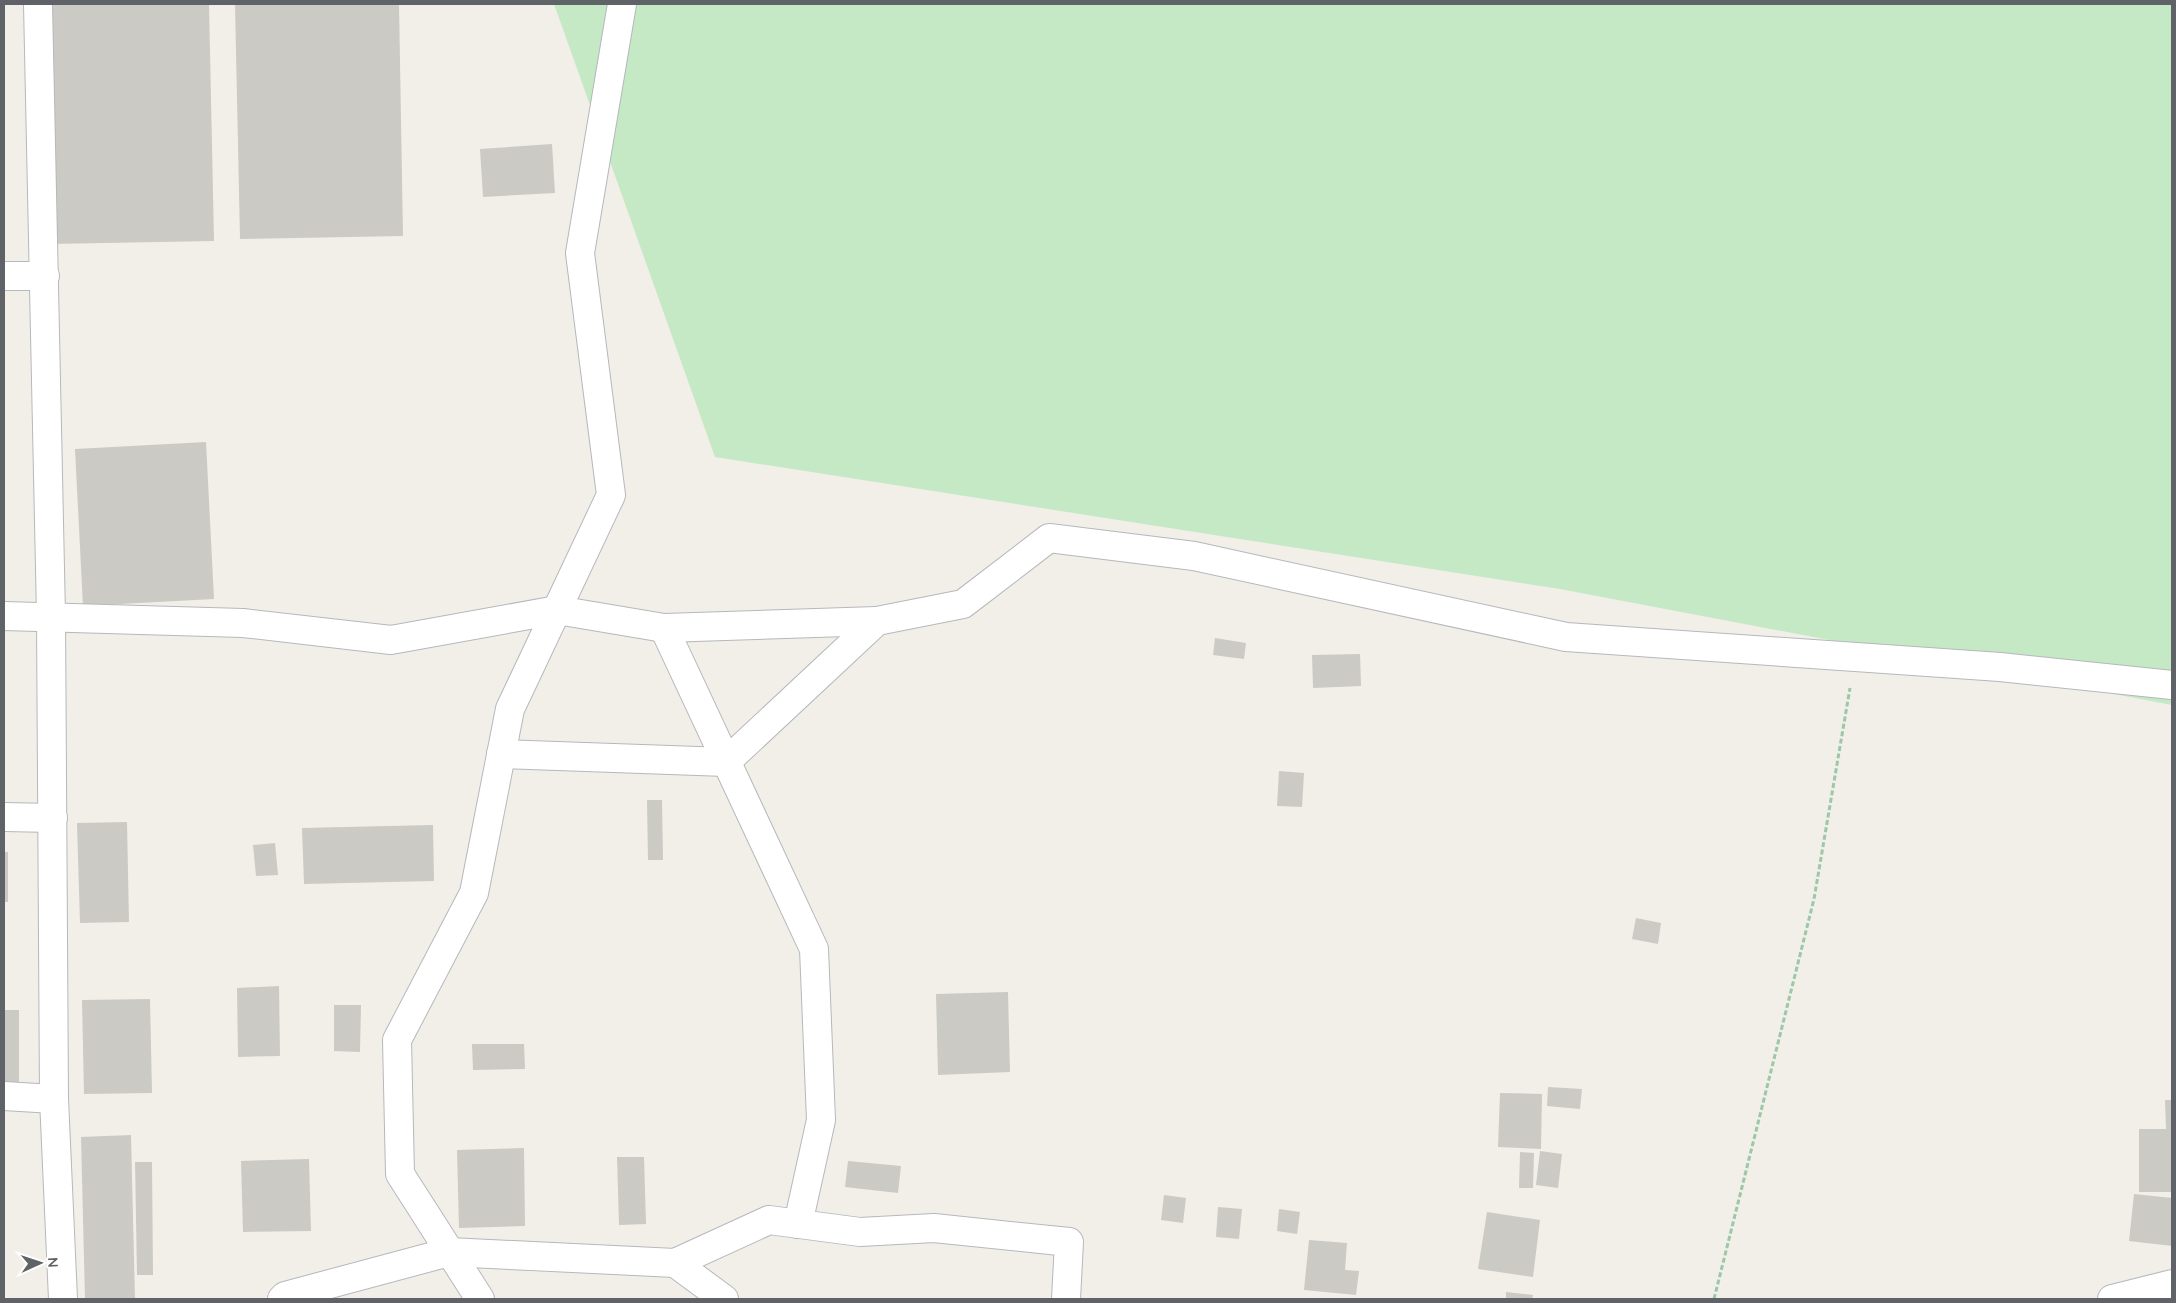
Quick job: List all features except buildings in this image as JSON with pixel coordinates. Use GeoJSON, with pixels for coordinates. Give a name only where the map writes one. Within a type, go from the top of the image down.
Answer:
{"type":"FeatureCollection","features":[{"type":"Feature","properties":{"kind":"street"},"geometry":{"type":"LineString","coordinates":[[38,4],[51,616],[54,1099],[63,1299]]}},
{"type":"Feature","properties":{"kind":"street"},"geometry":{"type":"LineString","coordinates":[[480,1299],[400,1174],[398,1040],[474,893],[510,709],[611,495],[580,253],[622,4]]}},
{"type":"Feature","properties":{"kind":"street"},"geometry":{"type":"LineString","coordinates":[[4,276],[45,276]]}},
{"type":"Feature","properties":{"kind":"street"},"geometry":{"type":"LineString","coordinates":[[4,616],[243,623],[391,640],[557,610],[664,628],[877,621],[964,604],[1050,538],[1194,556],[1566,636],[2000,668],[2172,685]]}},
{"type":"Feature","properties":{"kind":"street"},"geometry":{"type":"LineString","coordinates":[[501,754],[726,762],[877,621]]}},
{"type":"Feature","properties":{"kind":"street"},"geometry":{"type":"LineString","coordinates":[[664,628],[814,949],[821,1120],[798,1224]]}},
{"type":"Feature","properties":{"kind":"street"},"geometry":{"type":"LineString","coordinates":[[4,817],[53,818]]}},
{"type":"Feature","properties":{"kind":"street"},"geometry":{"type":"LineString","coordinates":[[4,1096],[54,1099]]}},
{"type":"Feature","properties":{"kind":"street"},"geometry":{"type":"LineString","coordinates":[[282,1299],[285,1296],[449,1252],[675,1263],[769,1220],[860,1232],[934,1228],[1069,1242],[1066,1299]]}},
{"type":"Feature","properties":{"kind":"street"},"geometry":{"type":"LineString","coordinates":[[675,1263],[724,1299]]}},
{"type":"Feature","properties":{"kind":"street"},"geometry":{"type":"LineString","coordinates":[[2112,1299],[2172,1284]]}},
{"type":"Feature","properties":{"kind":"path"},"geometry":{"type":"LineString","coordinates":[[1714,1299],[1814,899],[1856,658]]}},
{"type":"Feature","properties":{"kind":"green space"},"geometry":{"type":"Polygon","coordinates":[[[554,4],[2172,4],[2172,705],[1560,589],[715,457],[554,4]]]}}]}
